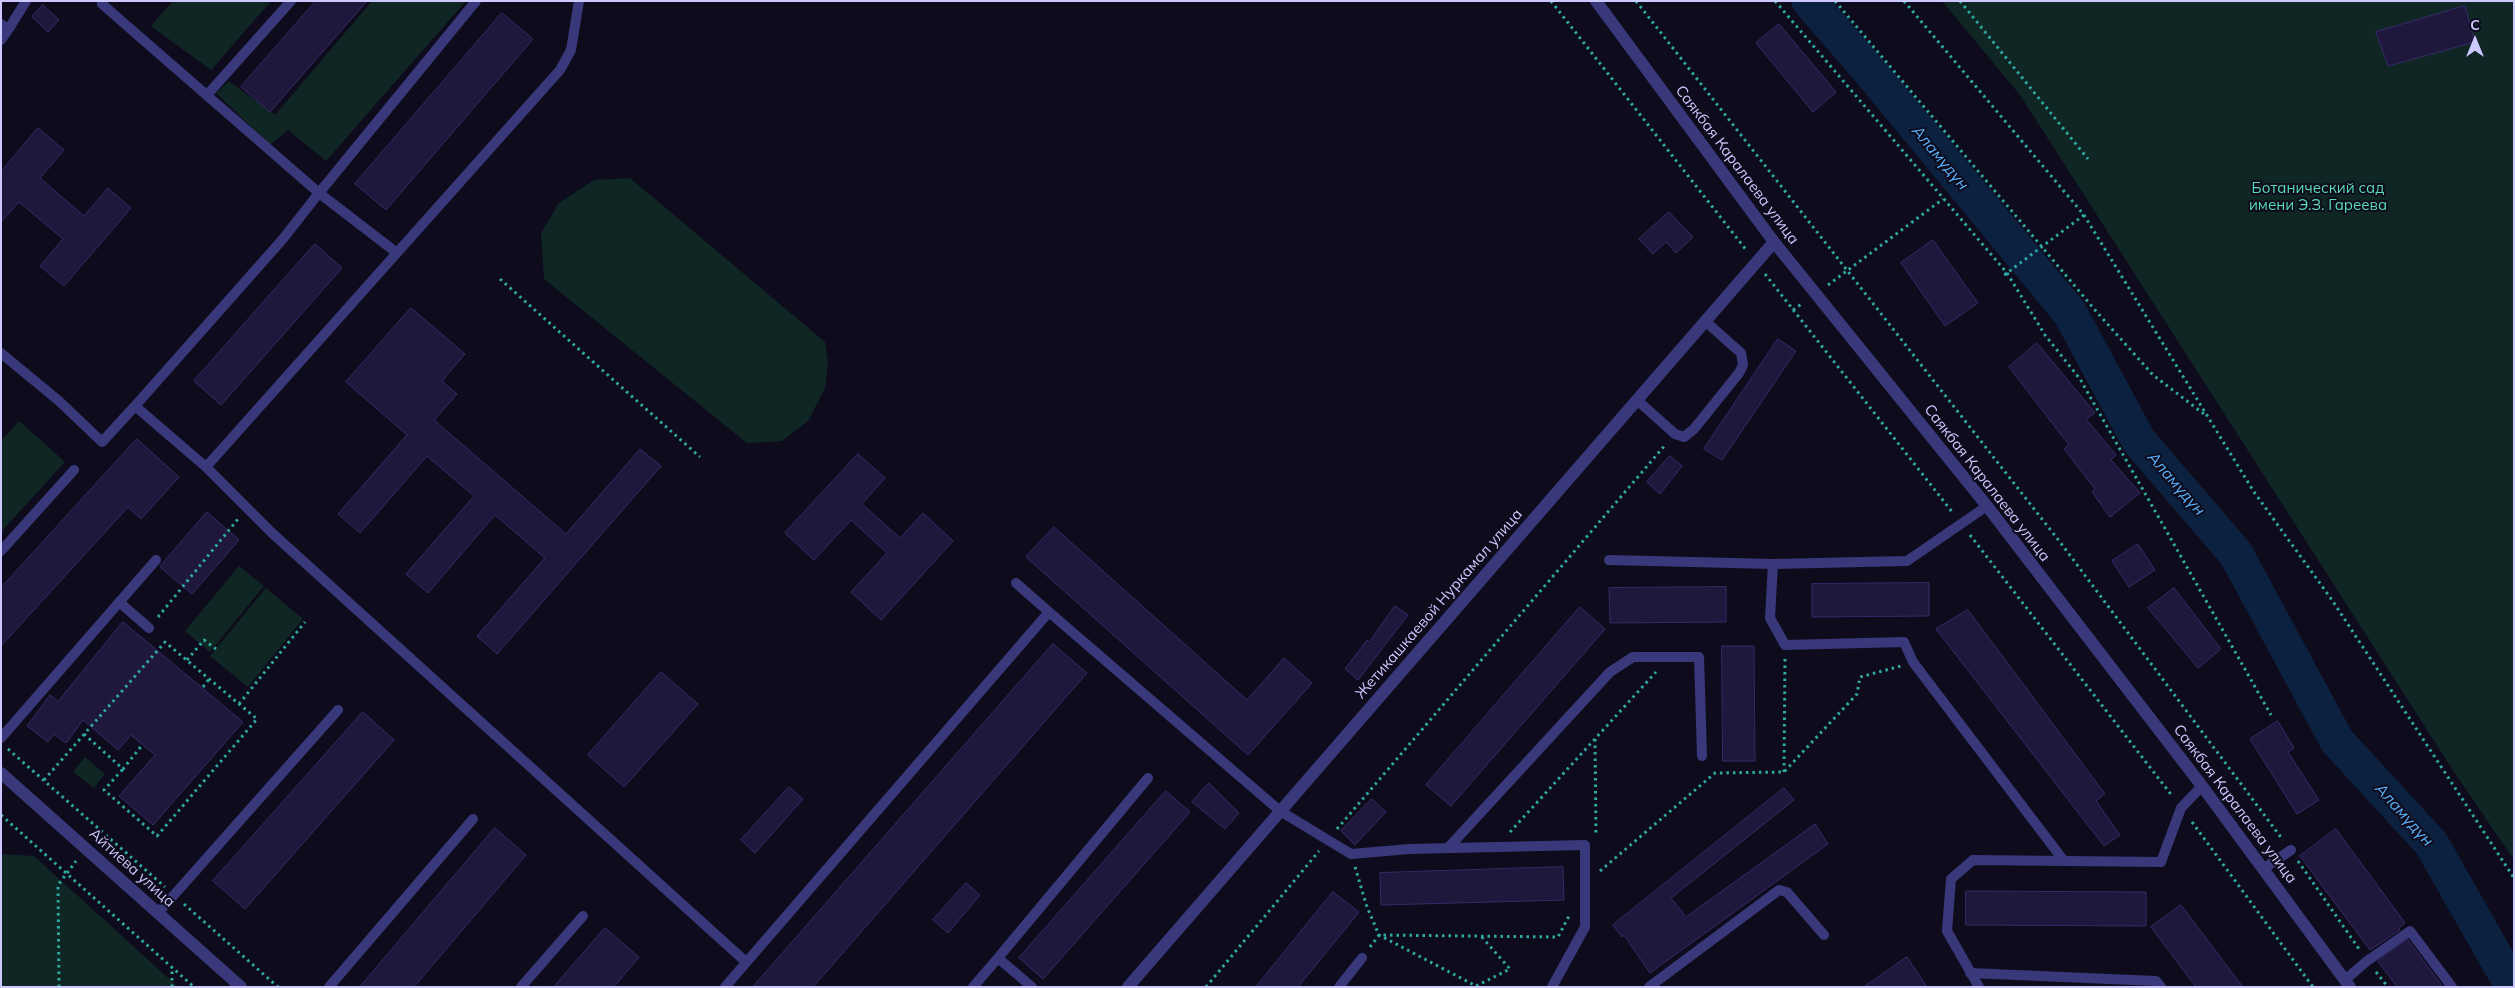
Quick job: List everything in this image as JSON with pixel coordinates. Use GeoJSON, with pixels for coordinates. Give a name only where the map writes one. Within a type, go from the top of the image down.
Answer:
{"type":"FeatureCollection","features":[{"type":"Feature","properties":{"kind":"street","name":"Саякбая Каралаева улица"},"geometry":{"type":"LineString","coordinates":[[1596,1],[1774,242],[1987,506],[2202,786],[2348,983]]}},
{"type":"Feature","properties":{"kind":"street","name":"Жетикашкаевой Нуркамал улица"},"geometry":{"type":"LineString","coordinates":[[1128,987],[1774,242]]}},
{"type":"Feature","properties":{"kind":"street","name":"Айтиева улица"},"geometry":{"type":"LineString","coordinates":[[1,773],[242,987]]}},
{"type":"Feature","properties":{"kind":"lane"},"geometry":{"type":"LineString","coordinates":[[1,40],[5,27],[26,1]]}},
{"type":"Feature","properties":{"kind":"lane"},"geometry":{"type":"LineString","coordinates":[[103,1],[102,4],[319,193],[397,253]]}},
{"type":"Feature","properties":{"kind":"lane"},"geometry":{"type":"LineString","coordinates":[[207,95],[292,1]]}},
{"type":"Feature","properties":{"kind":"lane"},"geometry":{"type":"LineString","coordinates":[[1,353],[59,401],[102,442],[282,240],[476,1]]}},
{"type":"Feature","properties":{"kind":"lane"},"geometry":{"type":"LineString","coordinates":[[206,467],[560,70],[571,50],[578,1]]}},
{"type":"Feature","properties":{"kind":"lane"},"geometry":{"type":"LineString","coordinates":[[1637,400],[1675,434],[1684,437],[1694,429],[1739,373],[1743,365],[1741,353],[1705,321]]}},
{"type":"Feature","properties":{"kind":"lane"},"geometry":{"type":"LineString","coordinates":[[135,406],[206,467],[272,533],[746,962]]}},
{"type":"Feature","properties":{"kind":"lane"},"geometry":{"type":"LineString","coordinates":[[1,551],[74,470]]}},
{"type":"Feature","properties":{"kind":"lane"},"geometry":{"type":"LineString","coordinates":[[1609,560],[1773,564],[1907,561],[1987,506]]}},
{"type":"Feature","properties":{"kind":"lane"},"geometry":{"type":"LineString","coordinates":[[1,738],[156,560]]}},
{"type":"Feature","properties":{"kind":"lane"},"geometry":{"type":"LineString","coordinates":[[1773,564],[1770,618],[1785,645],[1904,642],[1913,662],[2064,861]]}},
{"type":"Feature","properties":{"kind":"lane"},"geometry":{"type":"LineString","coordinates":[[1016,583],[1280,812],[1351,854],[1448,848],[1585,845],[1586,928],[1552,987]]}},
{"type":"Feature","properties":{"kind":"lane"},"geometry":{"type":"LineString","coordinates":[[119,602],[149,628]]}},
{"type":"Feature","properties":{"kind":"lane"},"geometry":{"type":"LineString","coordinates":[[725,987],[1049,612]]}},
{"type":"Feature","properties":{"kind":"lane"},"geometry":{"type":"LineString","coordinates":[[1448,848],[1610,672],[1633,657],[1699,657],[1702,756]]}},
{"type":"Feature","properties":{"kind":"lane"},"geometry":{"type":"LineString","coordinates":[[158,913],[338,710]]}},
{"type":"Feature","properties":{"kind":"lane"},"geometry":{"type":"LineString","coordinates":[[973,987],[1148,778]]}},
{"type":"Feature","properties":{"kind":"lane"},"geometry":{"type":"LineString","coordinates":[[1979,987],[1947,931],[1950,879],[1973,860],[2161,862],[2182,808],[2202,786]]}},
{"type":"Feature","properties":{"kind":"lane"},"geometry":{"type":"LineString","coordinates":[[328,987],[473,819]]}},
{"type":"Feature","properties":{"kind":"lane"},"geometry":{"type":"LineString","coordinates":[[2263,869],[2290,850]]}},
{"type":"Feature","properties":{"kind":"lane"},"geometry":{"type":"LineString","coordinates":[[1649,987],[1778,890],[1787,892],[1824,935]]}},
{"type":"Feature","properties":{"kind":"lane"},"geometry":{"type":"LineString","coordinates":[[521,987],[583,916]]}},
{"type":"Feature","properties":{"kind":"lane"},"geometry":{"type":"LineString","coordinates":[[2348,983],[2367,961],[2410,931],[2452,987]]}},
{"type":"Feature","properties":{"kind":"lane"},"geometry":{"type":"LineString","coordinates":[[998,958],[1032,987]]}},
{"type":"Feature","properties":{"kind":"lane"},"geometry":{"type":"LineString","coordinates":[[1340,987],[1362,958]]}},
{"type":"Feature","properties":{"kind":"lane"},"geometry":{"type":"LineString","coordinates":[[1970,973],[2156,980],[2161,987]]}},
{"type":"Feature","properties":{"kind":"path"},"geometry":{"type":"LineString","coordinates":[[1636,1],[2060,542],[2290,850],[2367,961],[2388,987]]}},
{"type":"Feature","properties":{"kind":"path"},"geometry":{"type":"LineString","coordinates":[[1775,1],[2006,273],[2045,335],[2085,388],[2271,715]]}},
{"type":"Feature","properties":{"kind":"path"},"geometry":{"type":"LineString","coordinates":[[1836,1],[2041,246],[2153,375],[2206,416]]}},
{"type":"Feature","properties":{"kind":"path"},"geometry":{"type":"LineString","coordinates":[[1904,1],[2084,215],[2254,492],[2359,641],[2514,878]]}},
{"type":"Feature","properties":{"kind":"path"},"geometry":{"type":"LineString","coordinates":[[1960,1],[2088,159]]}},
{"type":"Feature","properties":{"kind":"path"},"geometry":{"type":"LineString","coordinates":[[1793,310],[1943,198]]}},
{"type":"Feature","properties":{"kind":"path"},"geometry":{"type":"LineString","coordinates":[[2006,273],[2084,215]]}},
{"type":"Feature","properties":{"kind":"path"},"geometry":{"type":"LineString","coordinates":[[500,279],[700,457]]}},
{"type":"Feature","properties":{"kind":"path"},"geometry":{"type":"LineString","coordinates":[[1206,987],[1327,841],[1675,434]]}},
{"type":"Feature","properties":{"kind":"path"},"geometry":{"type":"LineString","coordinates":[[1961,524],[2182,808],[2226,872],[2313,987]]}},
{"type":"Feature","properties":{"kind":"path"},"geometry":{"type":"LineString","coordinates":[[143,744],[104,790],[157,836],[257,719],[149,628],[229,530]]}},
{"type":"Feature","properties":{"kind":"path"},"geometry":{"type":"LineString","coordinates":[[239,704],[305,622]]}},
{"type":"Feature","properties":{"kind":"path"},"geometry":{"type":"LineString","coordinates":[[187,660],[204,640],[216,649]]}},
{"type":"Feature","properties":{"kind":"path"},"geometry":{"type":"LineString","coordinates":[[44,780],[165,642]]}},
{"type":"Feature","properties":{"kind":"path"},"geometry":{"type":"LineString","coordinates":[[1784,772],[1785,645]]}},
{"type":"Feature","properties":{"kind":"path"},"geometry":{"type":"LineString","coordinates":[[1497,847],[1670,657]]}},
{"type":"Feature","properties":{"kind":"path"},"geometry":{"type":"LineString","coordinates":[[1586,883],[1715,773],[1784,772],[1857,694],[1860,678],[1913,662]]}},
{"type":"Feature","properties":{"kind":"path"},"geometry":{"type":"LineString","coordinates":[[203,687],[209,679]]}},
{"type":"Feature","properties":{"kind":"path"},"geometry":{"type":"LineString","coordinates":[[84,734],[123,769]]}},
{"type":"Feature","properties":{"kind":"path"},"geometry":{"type":"LineString","coordinates":[[1585,845],[1596,845],[1595,739]]}},
{"type":"Feature","properties":{"kind":"path"},"geometry":{"type":"LineString","coordinates":[[1,742],[278,987]]}},
{"type":"Feature","properties":{"kind":"path"},"geometry":{"type":"LineString","coordinates":[[1,815],[194,987]]}},
{"type":"Feature","properties":{"kind":"path"},"geometry":{"type":"LineString","coordinates":[[59,987],[58,885],[85,848]]}},
{"type":"Feature","properties":{"kind":"path"},"geometry":{"type":"LineString","coordinates":[[1351,854],[1367,907],[1379,935],[1476,986],[1510,969],[1480,935]]}},
{"type":"Feature","properties":{"kind":"path"},"geometry":{"type":"LineString","coordinates":[[1379,935],[1480,935],[1558,938],[1574,906]]}},
{"type":"Feature","properties":{"kind":"path"},"geometry":{"type":"LineString","coordinates":[[1362,958],[1379,935]]}},
{"type":"Feature","properties":{"kind":"path"},"geometry":{"type":"LineString","coordinates":[[172,967],[172,987]]}},
{"type":"Feature","properties":{"kind":"green space"},"geometry":{"type":"Polygon","coordinates":[[[173,1],[271,1],[211,70],[151,26],[173,1]]]}},
{"type":"Feature","properties":{"kind":"green space"},"geometry":{"type":"Polygon","coordinates":[[[372,1],[466,1],[326,161],[288,130],[270,145],[216,93],[229,81],[275,115],[372,1]]]}},
{"type":"Feature","properties":{"kind":"green space","name":"Ботанический сад имени Э.З. Гареева"},"geometry":{"type":"Polygon","coordinates":[[[1942,1],[2514,1],[2514,860],[2454,772],[2020,95],[1942,1]]]}},
{"type":"Feature","properties":{"kind":"green space"},"geometry":{"type":"Polygon","coordinates":[[[630,178],[825,342],[828,362],[825,388],[808,421],[782,441],[747,443],[544,279],[541,233],[559,203],[594,180],[630,178]]]}},
{"type":"Feature","properties":{"kind":"green space"},"geometry":{"type":"Polygon","coordinates":[[[19,421],[65,462],[1,532],[1,441],[19,421]]]}},
{"type":"Feature","properties":{"kind":"green space"},"geometry":{"type":"Polygon","coordinates":[[[239,566],[264,586],[210,652],[185,631],[239,566]]]}},
{"type":"Feature","properties":{"kind":"green space"},"geometry":{"type":"Polygon","coordinates":[[[266,588],[303,619],[248,687],[210,656],[266,588]]]}},
{"type":"Feature","properties":{"kind":"green space"},"geometry":{"type":"Polygon","coordinates":[[[85,757],[105,774],[94,788],[73,772],[85,757]]]}},
{"type":"Feature","properties":{"kind":"green space"},"geometry":{"type":"Polygon","coordinates":[[[1,854],[34,856],[178,987],[1,987],[1,854]]]}},
{"type":"Feature","properties":{"kind":"building"},"geometry":{"type":"Polygon","coordinates":[[[316,1],[367,1],[270,112],[241,87],[316,1]]]}},
{"type":"Feature","properties":{"kind":"building"},"geometry":{"type":"Polygon","coordinates":[[[43,5],[59,20],[48,32],[32,17],[43,5]]]}},
{"type":"Feature","properties":{"kind":"building"},"geometry":{"type":"Polygon","coordinates":[[[2465,6],[2475,42],[2388,66],[2376,32],[2465,6]]]}},
{"type":"Feature","properties":{"kind":"building"},"geometry":{"type":"Polygon","coordinates":[[[502,13],[533,39],[386,210],[355,184],[502,13]]]}},
{"type":"Feature","properties":{"kind":"building"},"geometry":{"type":"Polygon","coordinates":[[[1779,24],[1836,92],[1813,112],[1756,43],[1779,24]]]}},
{"type":"Feature","properties":{"kind":"building"},"geometry":{"type":"Polygon","coordinates":[[[38,128],[64,150],[40,178],[84,216],[108,188],[131,208],[64,286],[40,266],[63,239],[19,202],[1,222],[1,172],[38,128]]]}},
{"type":"Feature","properties":{"kind":"building"},"geometry":{"type":"Polygon","coordinates":[[[1669,212],[1693,237],[1676,253],[1666,242],[1653,254],[1639,239],[1669,212]]]}},
{"type":"Feature","properties":{"kind":"building"},"geometry":{"type":"Polygon","coordinates":[[[1933,240],[1978,303],[1945,326],[1901,263],[1933,240]]]}},
{"type":"Feature","properties":{"kind":"building"},"geometry":{"type":"Polygon","coordinates":[[[315,244],[342,268],[221,405],[194,381],[315,244]]]}},
{"type":"Feature","properties":{"kind":"building"},"geometry":{"type":"Polygon","coordinates":[[[411,308],[465,354],[442,381],[457,394],[434,420],[566,534],[640,449],[661,466],[497,654],[477,636],[545,558],[495,515],[428,593],[406,574],[474,496],[427,456],[360,533],[338,514],[407,435],[346,382],[411,308]]]}},
{"type":"Feature","properties":{"kind":"building"},"geometry":{"type":"Polygon","coordinates":[[[1778,339],[1796,351],[1722,460],[1704,449],[1778,339]]]}},
{"type":"Feature","properties":{"kind":"building"},"geometry":{"type":"Polygon","coordinates":[[[2037,343],[2095,413],[2086,419],[2116,455],[2111,460],[2140,493],[2110,517],[2092,492],[2095,489],[2064,449],[2069,445],[2009,367],[2037,343]]]}},
{"type":"Feature","properties":{"kind":"building"},"geometry":{"type":"Polygon","coordinates":[[[137,439],[179,477],[141,519],[128,507],[1,646],[1,588],[137,439]]]}},
{"type":"Feature","properties":{"kind":"building"},"geometry":{"type":"Polygon","coordinates":[[[858,454],[885,478],[862,504],[900,538],[923,513],[953,541],[881,620],[851,592],[887,553],[851,520],[814,560],[785,533],[858,454]]]}},
{"type":"Feature","properties":{"kind":"building"},"geometry":{"type":"Polygon","coordinates":[[[1670,456],[1682,466],[1660,494],[1647,482],[1670,456]]]}},
{"type":"Feature","properties":{"kind":"building"},"geometry":{"type":"Polygon","coordinates":[[[207,512],[239,540],[192,594],[160,567],[207,512]]]}},
{"type":"Feature","properties":{"kind":"building"},"geometry":{"type":"Polygon","coordinates":[[[1054,527],[1247,700],[1284,658],[1312,683],[1248,755],[1026,557],[1054,527]]]}},
{"type":"Feature","properties":{"kind":"building"},"geometry":{"type":"Polygon","coordinates":[[[2138,544],[2155,570],[2129,587],[2112,561],[2138,544]]]}},
{"type":"Feature","properties":{"kind":"building"},"geometry":{"type":"Polygon","coordinates":[[[1929,583],[1929,616],[1812,617],[1812,584],[1929,583]]]}},
{"type":"Feature","properties":{"kind":"building"},"geometry":{"type":"Polygon","coordinates":[[[1726,587],[1726,622],[1610,623],[1609,588],[1726,587]]]}},
{"type":"Feature","properties":{"kind":"building"},"geometry":{"type":"Polygon","coordinates":[[[2174,588],[2221,649],[2198,668],[2148,608],[2174,588]]]}},
{"type":"Feature","properties":{"kind":"building"},"geometry":{"type":"Polygon","coordinates":[[[1395,606],[1408,615],[1358,680],[1345,669],[1367,640],[1369,642],[1395,606]]]}},
{"type":"Feature","properties":{"kind":"building"},"geometry":{"type":"Polygon","coordinates":[[[1580,607],[1605,629],[1451,806],[1426,785],[1580,607]]]}},
{"type":"Feature","properties":{"kind":"building"},"geometry":{"type":"Polygon","coordinates":[[[1968,610],[2105,794],[2096,801],[2120,835],[2104,846],[1936,629],[1968,610]]]}},
{"type":"Feature","properties":{"kind":"building"},"geometry":{"type":"Polygon","coordinates":[[[123,622],[243,722],[153,825],[119,796],[155,755],[131,735],[118,750],[83,720],[66,743],[54,734],[48,742],[27,726],[50,695],[58,701],[123,622]]]}},
{"type":"Feature","properties":{"kind":"building"},"geometry":{"type":"Polygon","coordinates":[[[1053,644],[1087,673],[813,987],[753,987],[1053,644]]]}},
{"type":"Feature","properties":{"kind":"building"},"geometry":{"type":"Polygon","coordinates":[[[1722,646],[1754,646],[1755,761],[1723,761],[1722,646]]]}},
{"type":"Feature","properties":{"kind":"building"},"geometry":{"type":"Polygon","coordinates":[[[661,672],[698,704],[624,787],[588,755],[661,672]]]}},
{"type":"Feature","properties":{"kind":"building"},"geometry":{"type":"Polygon","coordinates":[[[363,712],[394,740],[245,909],[213,881],[363,712]]]}},
{"type":"Feature","properties":{"kind":"building"},"geometry":{"type":"Polygon","coordinates":[[[2278,721],[2294,748],[2288,752],[2319,800],[2297,814],[2250,739],[2278,721]]]}},
{"type":"Feature","properties":{"kind":"building"},"geometry":{"type":"Polygon","coordinates":[[[1209,783],[1239,813],[1225,829],[1192,802],[1209,783]]]}},
{"type":"Feature","properties":{"kind":"building"},"geometry":{"type":"Polygon","coordinates":[[[789,787],[803,799],[755,853],[741,840],[789,787]]]}},
{"type":"Feature","properties":{"kind":"building"},"geometry":{"type":"Polygon","coordinates":[[[1784,788],[1794,800],[1671,898],[1686,917],[1815,824],[1828,844],[1650,973],[1624,935],[1622,937],[1613,925],[1784,788]]]}},
{"type":"Feature","properties":{"kind":"building"},"geometry":{"type":"Polygon","coordinates":[[[1166,791],[1190,812],[1043,979],[1019,958],[1166,791]]]}},
{"type":"Feature","properties":{"kind":"building"},"geometry":{"type":"Polygon","coordinates":[[[1372,799],[1386,812],[1355,845],[1341,831],[1372,799]]]}},
{"type":"Feature","properties":{"kind":"building"},"geometry":{"type":"Polygon","coordinates":[[[495,828],[526,855],[414,987],[360,987],[495,828]]]}},
{"type":"Feature","properties":{"kind":"building"},"geometry":{"type":"Polygon","coordinates":[[[2336,829],[2405,923],[2399,928],[2400,930],[2370,950],[2300,856],[2336,829]]]}},
{"type":"Feature","properties":{"kind":"building"},"geometry":{"type":"Polygon","coordinates":[[[1563,867],[1564,900],[1381,905],[1380,873],[1563,867]]]}},
{"type":"Feature","properties":{"kind":"building"},"geometry":{"type":"Polygon","coordinates":[[[966,883],[980,895],[948,933],[933,920],[966,883]]]}},
{"type":"Feature","properties":{"kind":"building"},"geometry":{"type":"Polygon","coordinates":[[[1966,891],[2146,892],[2146,926],[1966,925],[1966,891]]]}},
{"type":"Feature","properties":{"kind":"building"},"geometry":{"type":"Polygon","coordinates":[[[1333,892],[1359,912],[1298,987],[1256,987],[1333,892]]]}},
{"type":"Feature","properties":{"kind":"building"},"geometry":{"type":"Polygon","coordinates":[[[2181,905],[2243,987],[2196,987],[2151,927],[2181,905]]]}},
{"type":"Feature","properties":{"kind":"building"},"geometry":{"type":"Polygon","coordinates":[[[605,928],[639,957],[614,987],[554,987],[605,928]]]}},
{"type":"Feature","properties":{"kind":"building"},"geometry":{"type":"Polygon","coordinates":[[[2408,940],[2443,987],[2397,987],[2378,961],[2408,940]]]}},
{"type":"Feature","properties":{"kind":"building"},"geometry":{"type":"Polygon","coordinates":[[[1907,957],[1927,987],[1864,987],[1907,957]]]}},
{"type":"Feature","properties":{"kind":"waterway","name":"Аламүдүн"},"geometry":{"type":"LineString","coordinates":[[1809,1],[1873,75],[2070,313],[2139,441],[2236,554],[2337,741],[2431,843],[2513,987]]}}]}
